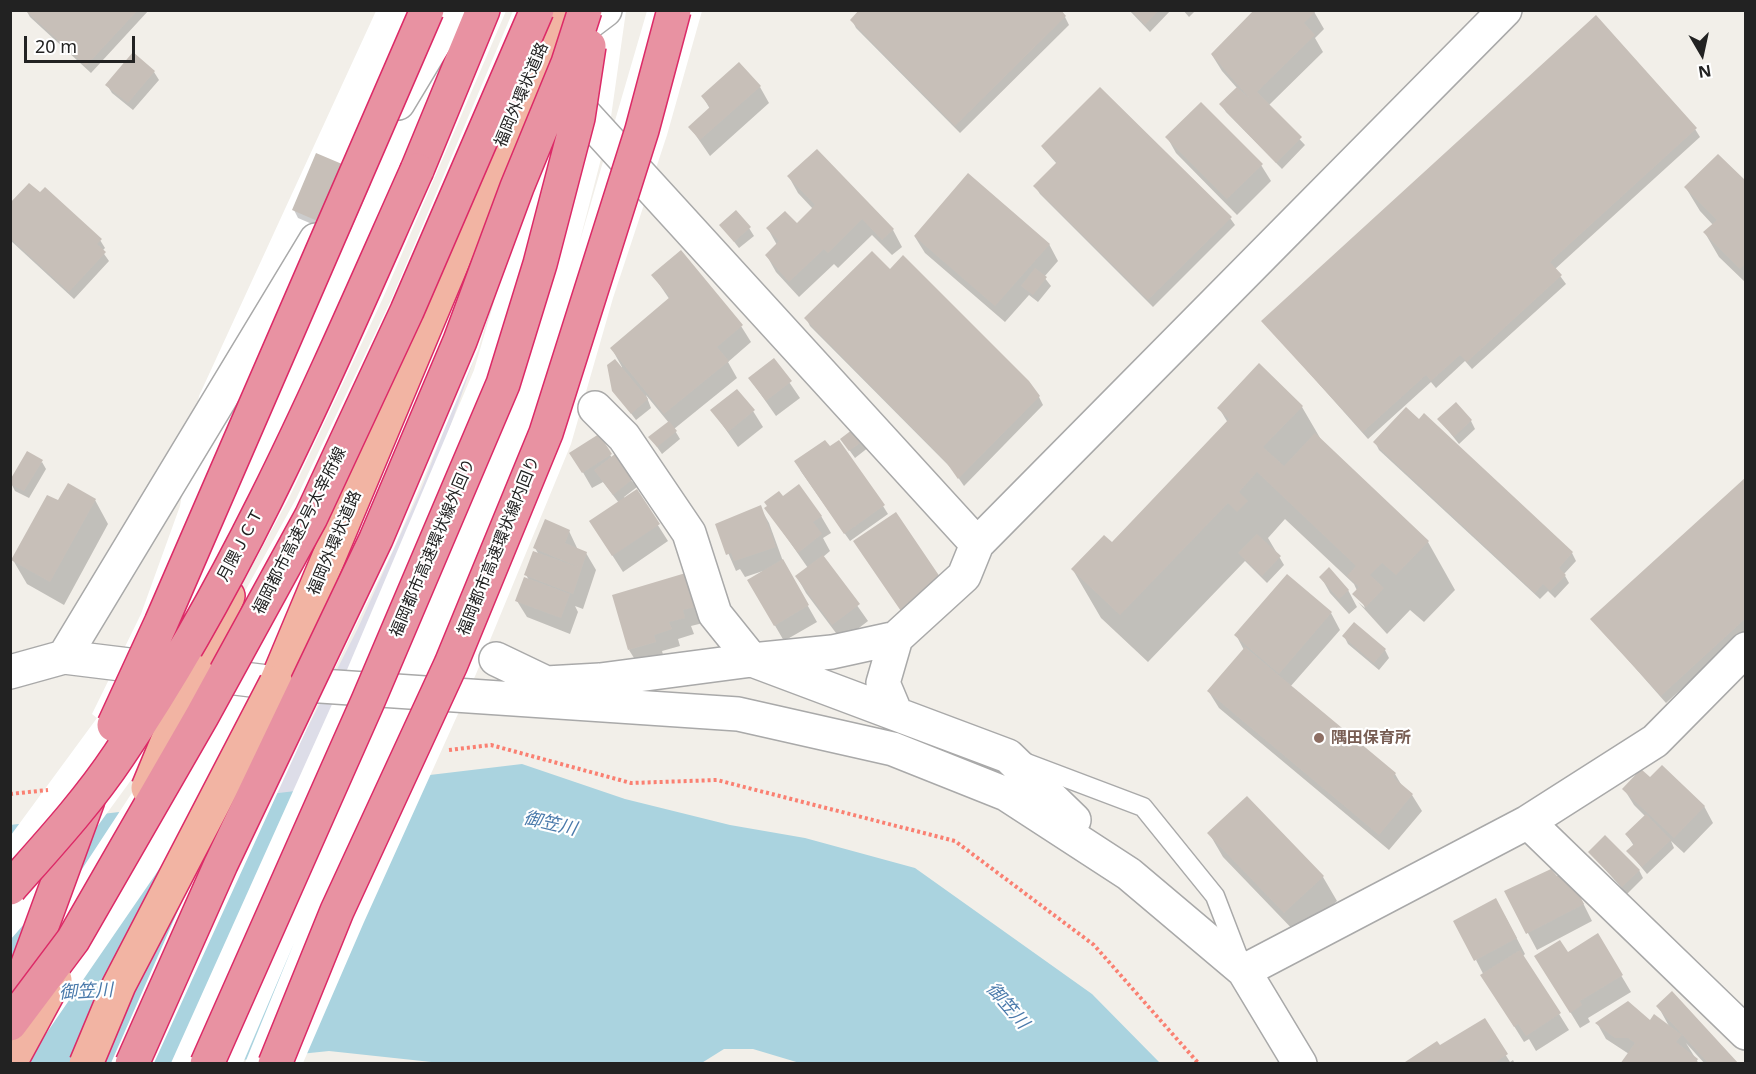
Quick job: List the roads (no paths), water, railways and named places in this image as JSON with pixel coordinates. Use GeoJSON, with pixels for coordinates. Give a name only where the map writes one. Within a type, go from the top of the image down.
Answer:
{"type":"FeatureCollection","features":[{"type":"Feature","properties":{"kind":"highway"},"geometry":{"type":"LineString","coordinates":[[161,623],[234,406],[405,10]]}},
{"type":"Feature","properties":{"kind":"highway"},"geometry":{"type":"LineString","coordinates":[[10,1013],[114,725],[161,623],[427,10]]}},
{"type":"Feature","properties":{"kind":"highway"},"geometry":{"type":"LineString","coordinates":[[10,1063],[111,878],[472,10]]}},
{"type":"Feature","properties":{"kind":"highway","name":"月隈ＪＣＴ"},"geometry":{"type":"LineString","coordinates":[[10,888],[74,816],[119,756],[168,678],[271,489],[417,170],[483,10]]}},
{"type":"Feature","properties":{"kind":"highway","name":"福岡都市高速2号太宰府線"},"geometry":{"type":"LineString","coordinates":[[10,1024],[79,930],[202,716],[311,517],[407,311],[537,10]]}},
{"type":"Feature","properties":{"kind":"highway","name":"福岡外環状道路"},"geometry":{"type":"LineString","coordinates":[[86,1064],[119,986],[276,683],[558,10]]}},
{"type":"Feature","properties":{"kind":"highway"},"geometry":{"type":"LineString","coordinates":[[132,1064],[221,864],[376,539],[460,341],[517,187],[568,63],[585,10]]}},
{"type":"Feature","properties":{"kind":"highway","name":"福岡都市高速環状線外回り"},"geometry":{"type":"LineString","coordinates":[[207,1064],[368,701],[502,384],[540,264],[578,118],[595,10]]}},
{"type":"Feature","properties":{"kind":"highway","name":"福岡都市高速環状線内回り"},"geometry":{"type":"LineString","coordinates":[[275,1064],[337,911],[451,664],[546,433],[642,130],[674,10]]}},
{"type":"Feature","properties":{"kind":"street"},"geometry":{"type":"LineString","coordinates":[[64,657],[454,10]]}},
{"type":"Feature","properties":{"kind":"street"},"geometry":{"type":"LineString","coordinates":[[528,10],[536,61],[977,544]]}},
{"type":"Feature","properties":{"kind":"street"},"geometry":{"type":"LineString","coordinates":[[536,61],[605,10]]}},
{"type":"Feature","properties":{"kind":"street"},"geometry":{"type":"LineString","coordinates":[[546,683],[600,680],[832,652],[896,638],[964,576],[977,544],[1505,10]]}},
{"type":"Feature","properties":{"kind":"street"},"geometry":{"type":"LineString","coordinates":[[595,408],[624,436],[689,533],[715,614],[752,660],[1008,756],[1129,874],[1244,971],[1300,1064]]}},
{"type":"Feature","properties":{"kind":"street"},"geometry":{"type":"LineString","coordinates":[[896,638],[883,683],[896,714]]}},
{"type":"Feature","properties":{"kind":"street"},"geometry":{"type":"LineString","coordinates":[[1244,971],[1528,822],[1655,741],[1746,649]]}},
{"type":"Feature","properties":{"kind":"street"},"geometry":{"type":"LineString","coordinates":[[10,672],[64,657],[276,683],[738,714],[893,749],[1006,794],[1129,874]]}},
{"type":"Feature","properties":{"kind":"street"},"geometry":{"type":"LineString","coordinates":[[496,659],[596,706]]}},
{"type":"Feature","properties":{"kind":"street"},"geometry":{"type":"LineString","coordinates":[[1528,822],[1746,1033]]}},
{"type":"Feature","properties":{"kind":"lane"},"geometry":{"type":"LineString","coordinates":[[1008,756],[1143,807],[1215,896],[1244,971]]}},
{"type":"Feature","properties":{"kind":"water","name":"御笠川"},"geometry":{"type":"Polygon","coordinates":[[[522,764],[625,799],[730,825],[805,838],[915,868],[1092,994],[1160,1063],[803,1064],[753,1049],[724,1049],[700,1064],[450,1064],[329,1051],[204,1064],[11,1063],[10,825],[522,764]]]}},
{"type":"Feature","properties":{"kind":"place","name":"隅田保育所"},"geometry":{"type":"Point","coordinates":[1319,738]}}]}
